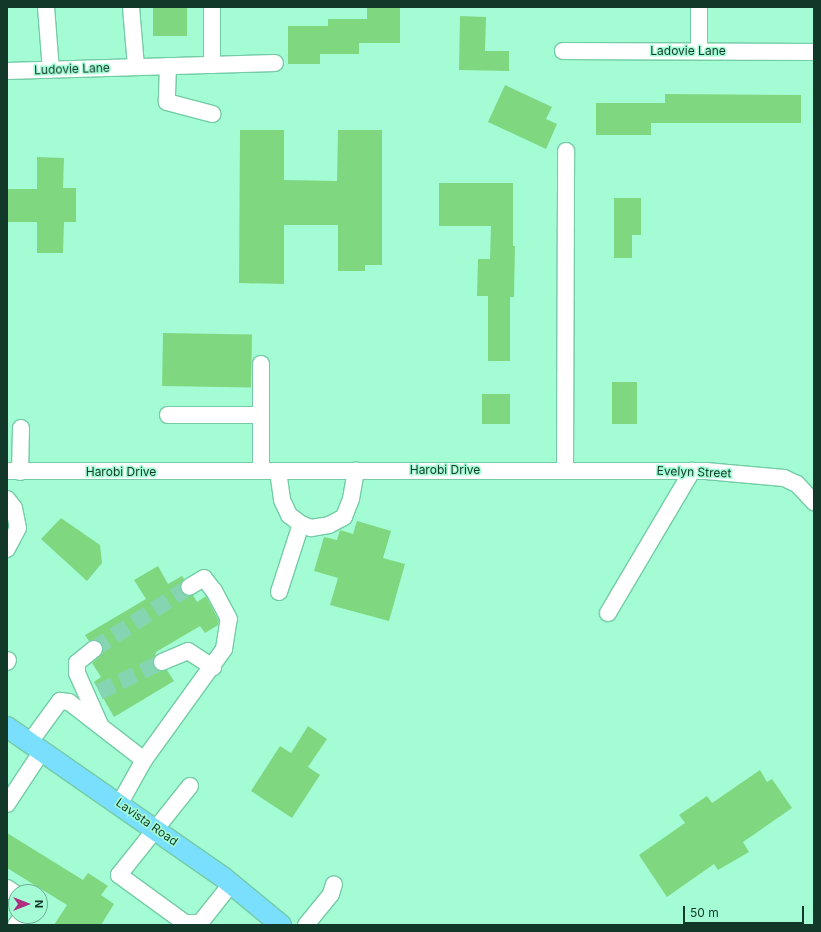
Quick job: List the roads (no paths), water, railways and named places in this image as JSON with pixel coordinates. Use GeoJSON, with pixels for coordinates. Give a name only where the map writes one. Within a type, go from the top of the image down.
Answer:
{"type":"FeatureCollection","features":[{"type":"Feature","properties":{"kind":"main road","name":"Lavista Road"},"geometry":{"type":"LineString","coordinates":[[7,727],[155,828],[231,884],[281,925]]}},
{"type":"Feature","properties":{"kind":"street"},"geometry":{"type":"LineString","coordinates":[[46,7],[51,70]]}},
{"type":"Feature","properties":{"kind":"street"},"geometry":{"type":"LineString","coordinates":[[131,7],[136,67]]}},
{"type":"Feature","properties":{"kind":"street"},"geometry":{"type":"LineString","coordinates":[[212,7],[212,65]]}},
{"type":"Feature","properties":{"kind":"street"},"geometry":{"type":"LineString","coordinates":[[699,7],[699,50]]}},
{"type":"Feature","properties":{"kind":"street","name":"Ladovie Lane"},"geometry":{"type":"LineString","coordinates":[[563,50],[814,52]]}},
{"type":"Feature","properties":{"kind":"street","name":"Ludovie Lane"},"geometry":{"type":"LineString","coordinates":[[7,71],[276,63]]}},
{"type":"Feature","properties":{"kind":"street"},"geometry":{"type":"LineString","coordinates":[[168,66],[167,102],[212,114]]}},
{"type":"Feature","properties":{"kind":"street"},"geometry":{"type":"LineString","coordinates":[[565,470],[566,151]]}},
{"type":"Feature","properties":{"kind":"street"},"geometry":{"type":"LineString","coordinates":[[261,364],[261,471]]}},
{"type":"Feature","properties":{"kind":"street"},"geometry":{"type":"LineString","coordinates":[[168,415],[261,415]]}},
{"type":"Feature","properties":{"kind":"street"},"geometry":{"type":"LineString","coordinates":[[13,472],[21,428]]}},
{"type":"Feature","properties":{"kind":"street"},"geometry":{"type":"LineString","coordinates":[[278,471],[282,500],[289,515],[301,524],[311,528],[328,524],[344,517],[351,499],[356,470]]}},
{"type":"Feature","properties":{"kind":"street","name":"Harobi Drive"},"geometry":{"type":"LineString","coordinates":[[13,472],[565,470]]}},
{"type":"Feature","properties":{"kind":"street","name":"Evelyn Street"},"geometry":{"type":"LineString","coordinates":[[565,470],[692,471],[784,478],[797,484],[814,502]]}},
{"type":"Feature","properties":{"kind":"street"},"geometry":{"type":"LineString","coordinates":[[608,613],[692,471]]}},
{"type":"Feature","properties":{"kind":"street"},"geometry":{"type":"LineString","coordinates":[[7,498],[14,508],[18,528],[7,549]]}},
{"type":"Feature","properties":{"kind":"street"},"geometry":{"type":"LineString","coordinates":[[279,592],[301,524]]}},
{"type":"Feature","properties":{"kind":"street"},"geometry":{"type":"LineString","coordinates":[[120,803],[144,760],[213,667],[224,649],[229,619],[204,578],[189,587]]}},
{"type":"Feature","properties":{"kind":"street"},"geometry":{"type":"LineString","coordinates":[[94,649],[77,663],[77,673],[95,695],[100,725]]}},
{"type":"Feature","properties":{"kind":"street"},"geometry":{"type":"LineString","coordinates":[[162,662],[188,651],[213,667]]}},
{"type":"Feature","properties":{"kind":"street"},"geometry":{"type":"LineString","coordinates":[[7,804],[60,701],[69,702],[144,760]]}},
{"type":"Feature","properties":{"kind":"street"},"geometry":{"type":"LineString","coordinates":[[190,786],[119,875],[185,922],[200,922],[231,884]]}},
{"type":"Feature","properties":{"kind":"street"},"geometry":{"type":"LineString","coordinates":[[306,925],[331,894],[334,884]]}},
{"type":"Feature","properties":{"kind":"tunnel"},"geometry":{"type":"LineString","coordinates":[[94,649],[189,587]]}},
{"type":"Feature","properties":{"kind":"tunnel"},"geometry":{"type":"LineString","coordinates":[[99,692],[162,662]]}}]}
